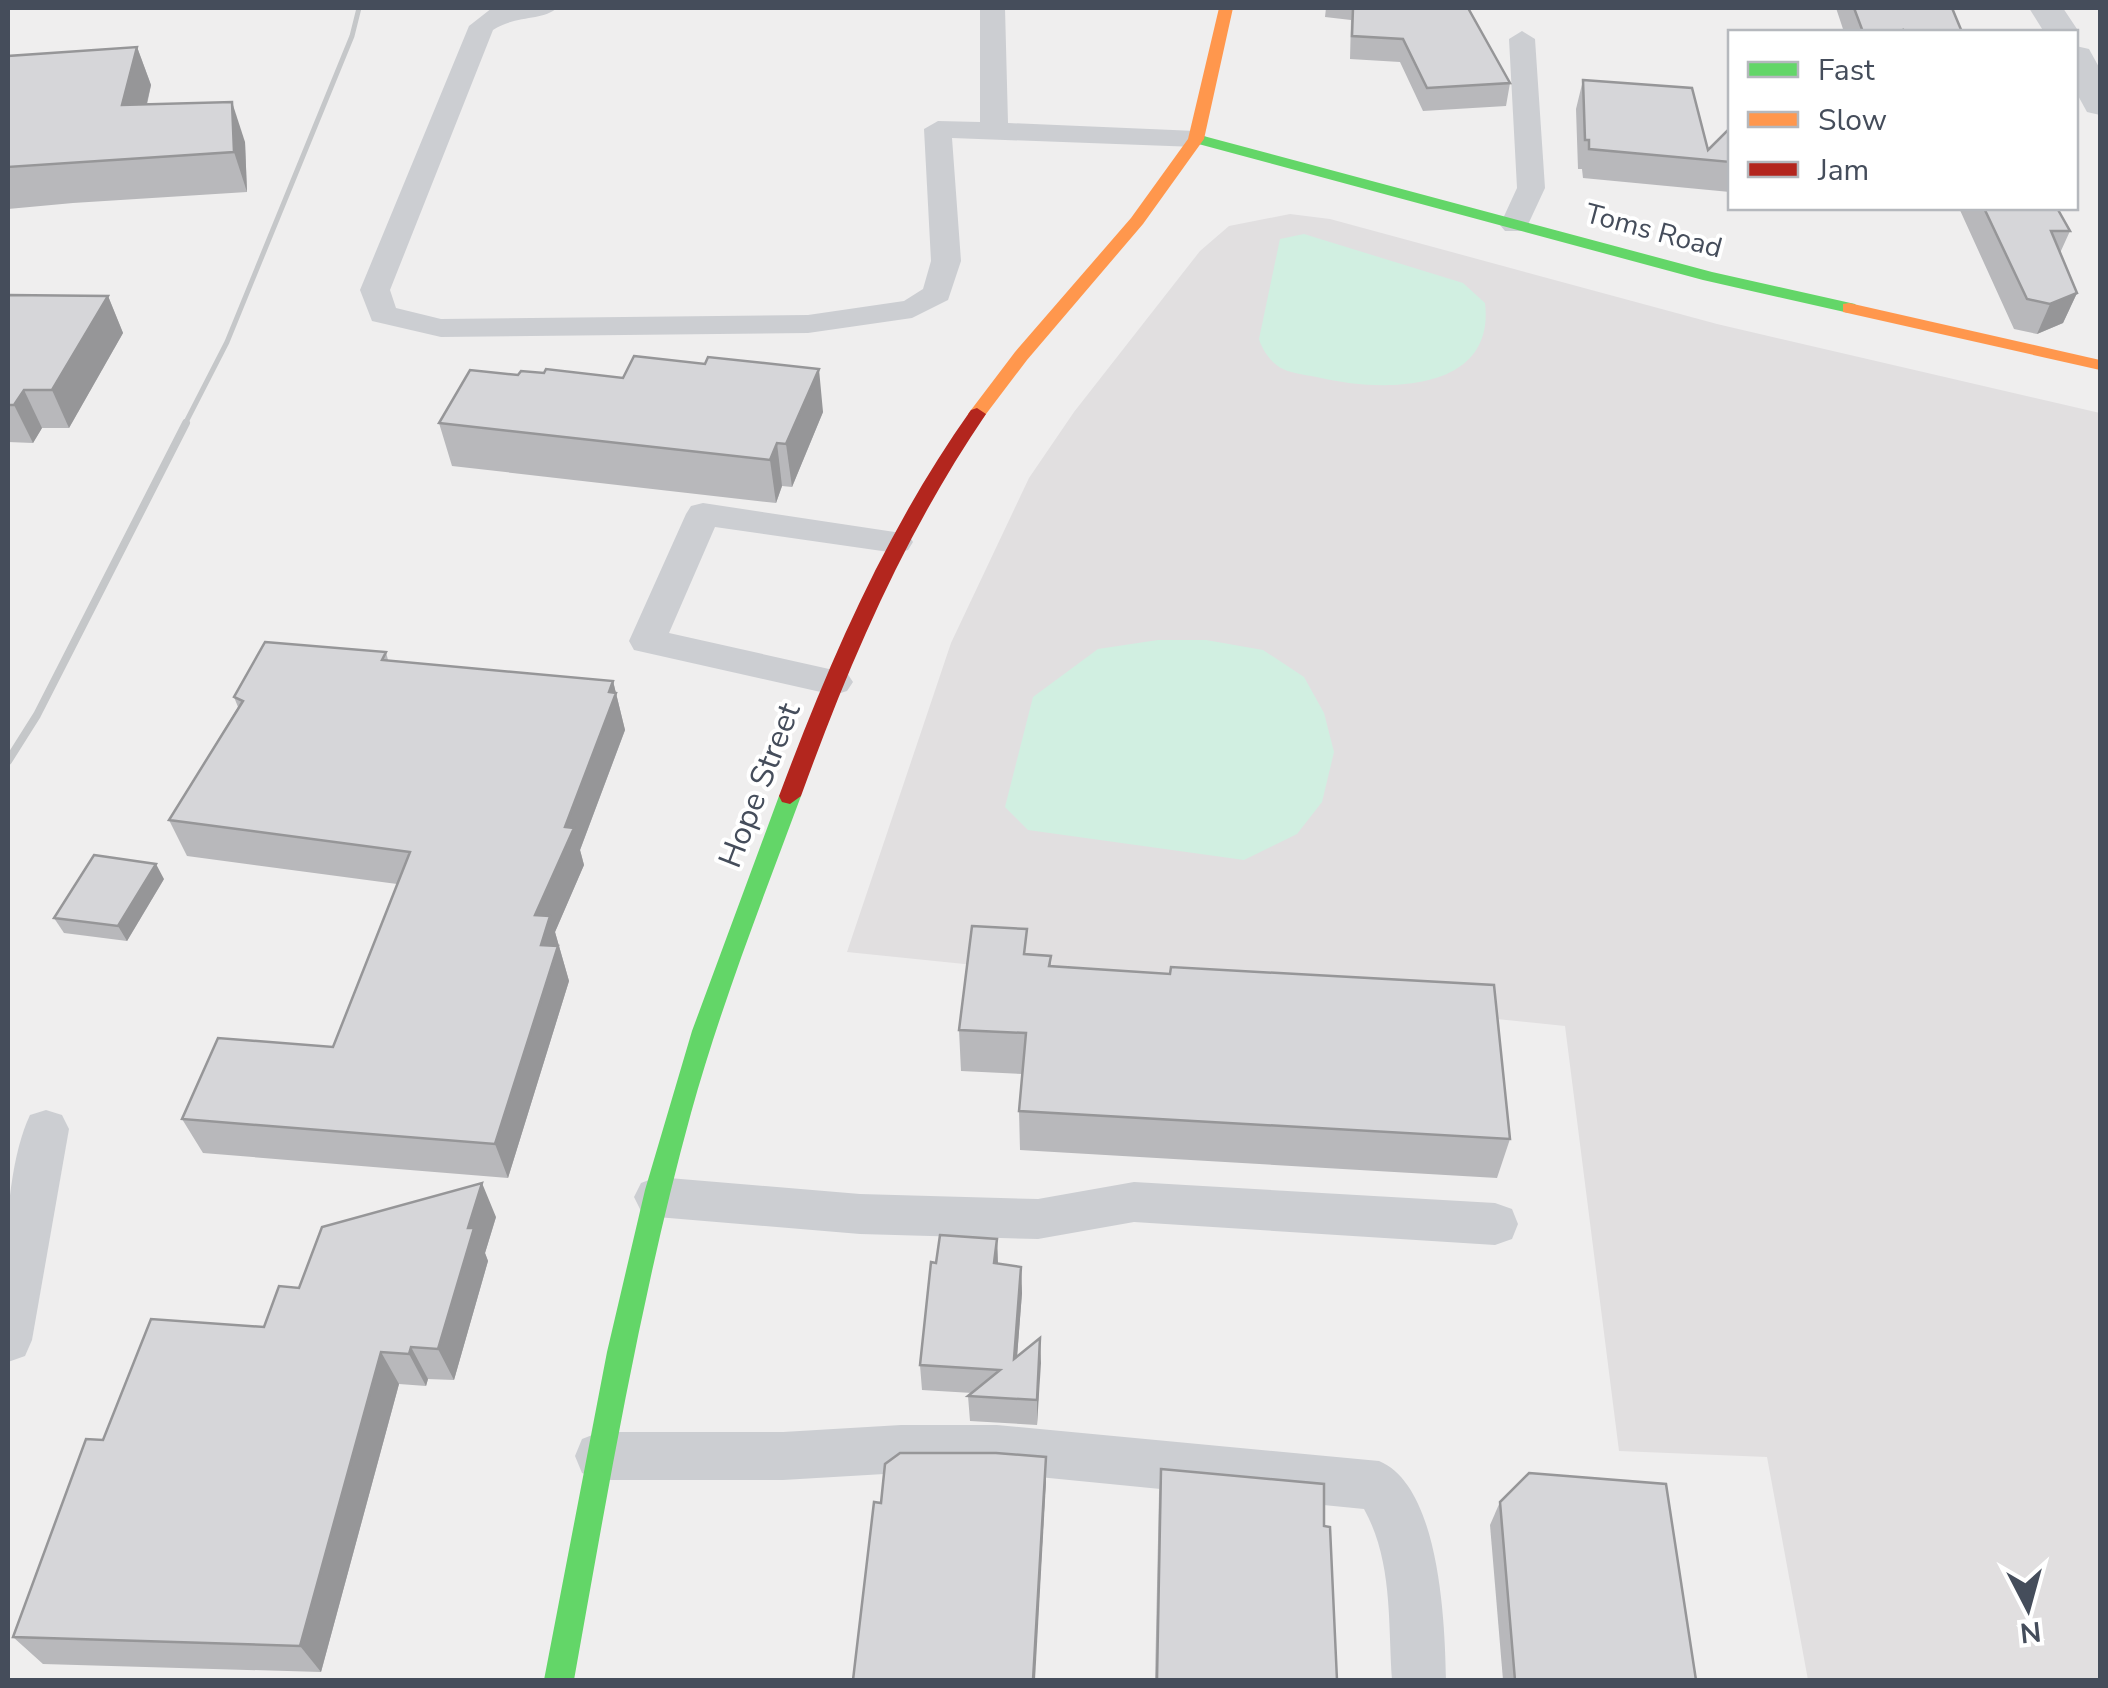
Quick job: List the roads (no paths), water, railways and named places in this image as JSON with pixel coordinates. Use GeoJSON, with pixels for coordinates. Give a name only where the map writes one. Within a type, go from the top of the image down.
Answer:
{"type":"FeatureCollection","features":[{"type":"Feature","properties":{"kind":"main road","name":"Hope Street"},"geometry":{"type":"LineString","coordinates":[[560,1680],[600,1456],[657,1197],[710,1012],[748,902],[834,682],[896,542],[936,468],[982,404],[1137,221],[1196,139],[1226,8]]}},
{"type":"Feature","properties":{"kind":"main road","name":"Toms Road"},"geometry":{"type":"LineString","coordinates":[[1196,139],[1708,276],[2100,365]]}},
{"type":"Feature","properties":{"kind":"street"},"geometry":{"type":"LineString","coordinates":[[2046,8],[2060,30]]}},
{"type":"Feature","properties":{"kind":"street"},"geometry":{"type":"LineString","coordinates":[[2078,62],[2100,104]]}},
{"type":"Feature","properties":{"kind":"lane"},"geometry":{"type":"LineString","coordinates":[[544,8],[504,12],[482,26],[374,290],[384,314],[441,328],[808,324],[912,310],[937,294],[946,260],[938,129],[1196,139]]}},
{"type":"Feature","properties":{"kind":"lane"},"geometry":{"type":"LineString","coordinates":[[992,8],[994,130]]}},
{"type":"Feature","properties":{"kind":"lane"},"geometry":{"type":"LineString","coordinates":[[1516,225],[1532,188],[1522,40]]}},
{"type":"Feature","properties":{"kind":"lane"},"geometry":{"type":"LineString","coordinates":[[834,682],[647,641],[703,514],[896,542]]}},
{"type":"Feature","properties":{"kind":"lane"},"geometry":{"type":"LineString","coordinates":[[8,1340],[46,1129]]}},
{"type":"Feature","properties":{"kind":"lane"},"geometry":{"type":"LineString","coordinates":[[657,1197],[860,1214],[1038,1220],[1134,1202],[1495,1224]]}},
{"type":"Feature","properties":{"kind":"lane"},"geometry":{"type":"LineString","coordinates":[[600,1456],[996,1450],[1379,1486],[1398,1514],[1412,1565],[1419,1680]]}},
{"type":"Feature","properties":{"kind":"railway"},"geometry":{"type":"LineString","coordinates":[[184,426],[227,342],[352,36],[359,8]]}},
{"type":"Feature","properties":{"kind":"railway"},"geometry":{"type":"LineString","coordinates":[[8,761],[37,715],[186,423]]}}]}
